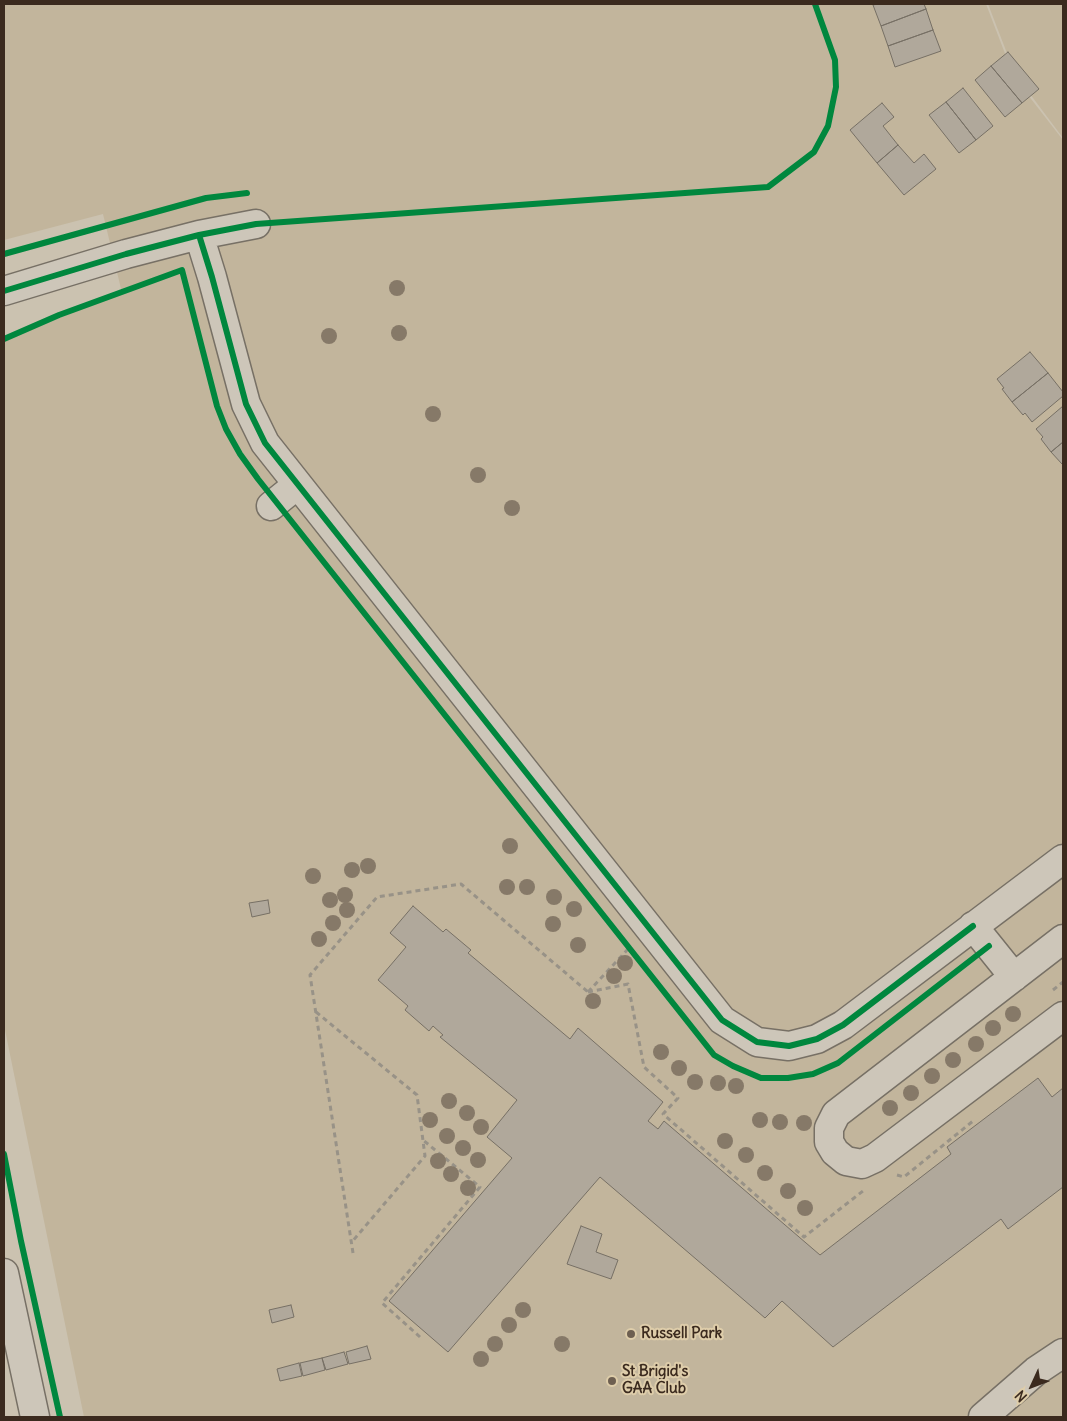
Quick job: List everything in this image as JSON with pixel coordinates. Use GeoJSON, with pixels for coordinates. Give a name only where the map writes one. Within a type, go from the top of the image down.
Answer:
{"type":"FeatureCollection","features":[{"type":"Feature","properties":{"kind":"street"},"geometry":{"type":"LineString","coordinates":[[4,291],[126,254],[199,235],[256,224]]}},
{"type":"Feature","properties":{"kind":"street"},"geometry":{"type":"LineString","coordinates":[[199,235],[246,404],[265,443],[722,1020],[757,1042],[789,1046],[818,1039],[843,1025],[1063,859]]}},
{"type":"Feature","properties":{"kind":"street"},"geometry":{"type":"LineString","coordinates":[[271,506],[297,485]]}},
{"type":"Feature","properties":{"kind":"street"},"geometry":{"type":"LineString","coordinates":[[973,926],[1014,977]]}},
{"type":"Feature","properties":{"kind":"street"},"geometry":{"type":"LineString","coordinates":[[1063,939],[836,1114],[829,1128],[829,1142],[835,1152],[846,1161],[862,1164],[875,1158],[1063,1016]]}},
{"type":"Feature","properties":{"kind":"street"},"geometry":{"type":"LineString","coordinates":[[4,1273],[35,1417]]}},
{"type":"Feature","properties":{"kind":"street"},"geometry":{"type":"LineString","coordinates":[[4,1347],[23,1417]]}},
{"type":"Feature","properties":{"kind":"street"},"geometry":{"type":"LineString","coordinates":[[983,1417],[1036,1371],[1063,1353]]}},
{"type":"Feature","properties":{"kind":"path"},"geometry":{"type":"LineString","coordinates":[[354,1253],[310,975],[377,896],[461,884],[588,992],[629,948]]}},
{"type":"Feature","properties":{"kind":"path"},"geometry":{"type":"LineString","coordinates":[[623,941],[635,956]]}},
{"type":"Feature","properties":{"kind":"path"},"geometry":{"type":"LineString","coordinates":[[315,1012],[417,1095],[426,1156],[351,1243]]}},
{"type":"Feature","properties":{"kind":"path"},"geometry":{"type":"LineString","coordinates":[[420,1337],[382,1303],[480,1187],[423,1140]]}},
{"type":"Feature","properties":{"kind":"shaded area"},"geometry":{"type":"Polygon","coordinates":[[[4,4],[986,4],[1014,77],[1063,140],[1063,1417],[84,1417],[4,1025],[4,340],[122,293],[103,214],[4,240],[4,4]]]}},
{"type":"Feature","properties":{"kind":"shaded area"},"geometry":{"type":"Polygon","coordinates":[[[988,4],[1063,4],[1063,138],[1015,74],[988,4]]]}},
{"type":"Feature","properties":{"kind":"building"},"geometry":{"type":"Polygon","coordinates":[[[924,4],[926,9],[881,26],[873,5],[924,4]]]}},
{"type":"Feature","properties":{"kind":"building"},"geometry":{"type":"Polygon","coordinates":[[[926,9],[933,30],[888,46],[881,26],[926,9]]]}},
{"type":"Feature","properties":{"kind":"building"},"geometry":{"type":"Polygon","coordinates":[[[933,30],[941,51],[895,67],[888,46],[933,30]]]}},
{"type":"Feature","properties":{"kind":"building"},"geometry":{"type":"Polygon","coordinates":[[[1008,52],[1039,89],[1022,103],[991,66],[1008,52]]]}},
{"type":"Feature","properties":{"kind":"building"},"geometry":{"type":"Polygon","coordinates":[[[991,66],[1022,103],[1005,117],[975,80],[991,66]]]}},
{"type":"Feature","properties":{"kind":"building"},"geometry":{"type":"Polygon","coordinates":[[[963,88],[993,126],[976,140],[946,102],[963,88]]]}},
{"type":"Feature","properties":{"kind":"building"},"geometry":{"type":"Polygon","coordinates":[[[946,102],[976,140],[959,153],[929,115],[946,102]]]}},
{"type":"Feature","properties":{"kind":"building"},"geometry":{"type":"Polygon","coordinates":[[[882,103],[894,117],[883,126],[898,145],[877,163],[850,130],[882,103]]]}},
{"type":"Feature","properties":{"kind":"building"},"geometry":{"type":"Polygon","coordinates":[[[898,145],[914,163],[924,154],[936,169],[904,195],[877,163],[898,145]]]}},
{"type":"Feature","properties":{"kind":"building"},"geometry":{"type":"Polygon","coordinates":[[[1030,352],[1048,373],[1012,402],[997,379],[1030,352]]]}},
{"type":"Feature","properties":{"kind":"building"},"geometry":{"type":"Polygon","coordinates":[[[1048,373],[1063,392],[1063,396],[1032,422],[1012,402],[1048,373]]]}},
{"type":"Feature","properties":{"kind":"building"},"geometry":{"type":"Polygon","coordinates":[[[1063,406],[1063,442],[1051,452],[1036,429],[1063,406]]]}},
{"type":"Feature","properties":{"kind":"building"},"geometry":{"type":"Polygon","coordinates":[[[1063,442],[1063,463],[1062,464],[1051,452],[1063,442]]]}},
{"type":"Feature","properties":{"kind":"building"},"geometry":{"type":"Polygon","coordinates":[[[268,900],[270,913],[252,917],[249,903],[268,900]]]}},
{"type":"Feature","properties":{"kind":"building"},"geometry":{"type":"Polygon","coordinates":[[[413,906],[443,932],[446,929],[471,950],[468,953],[570,1039],[578,1028],[663,1102],[648,1121],[658,1129],[664,1121],[820,1255],[951,1154],[947,1147],[1038,1078],[1052,1097],[1063,1088],[1063,1187],[1008,1229],[1001,1219],[833,1347],[782,1301],[765,1318],[600,1177],[448,1352],[389,1301],[512,1158],[487,1137],[517,1100],[440,1037],[443,1035],[433,1026],[429,1031],[405,1010],[408,1006],[378,980],[406,947],[390,933],[413,906]]]}},
{"type":"Feature","properties":{"kind":"building"},"geometry":{"type":"Polygon","coordinates":[[[581,1226],[602,1234],[596,1252],[618,1260],[611,1279],[567,1264],[581,1226]]]}},
{"type":"Feature","properties":{"kind":"building"},"geometry":{"type":"Polygon","coordinates":[[[291,1305],[294,1317],[272,1323],[269,1310],[291,1305]]]}},
{"type":"Feature","properties":{"kind":"building"},"geometry":{"type":"Polygon","coordinates":[[[367,1346],[371,1359],[349,1364],[346,1352],[367,1346]]]}},
{"type":"Feature","properties":{"kind":"building"},"geometry":{"type":"Polygon","coordinates":[[[344,1352],[348,1364],[326,1370],[322,1358],[344,1352]]]}},
{"type":"Feature","properties":{"kind":"building"},"geometry":{"type":"Polygon","coordinates":[[[322,1358],[325,1370],[303,1376],[300,1363],[322,1358]]]}},
{"type":"Feature","properties":{"kind":"building"},"geometry":{"type":"Polygon","coordinates":[[[299,1363],[302,1376],[280,1381],[277,1369],[299,1363]]]}},
{"type":"Feature","properties":{"kind":"cycle path"},"geometry":{"type":"LineString","coordinates":[[4,291],[126,254],[199,235],[256,224],[768,187],[814,152],[828,126],[836,87],[835,60],[815,4]]}},
{"type":"Feature","properties":{"kind":"cycle path"},"geometry":{"type":"LineString","coordinates":[[4,254],[206,198],[247,193]]}},
{"type":"Feature","properties":{"kind":"cycle path"},"geometry":{"type":"LineString","coordinates":[[199,235],[246,404],[265,443],[722,1020],[757,1042],[789,1046],[817,1039],[843,1025],[973,926]]}},
{"type":"Feature","properties":{"kind":"cycle path"},"geometry":{"type":"LineString","coordinates":[[4,339],[59,315],[182,270],[217,406],[226,429],[240,454],[714,1055],[733,1066],[761,1078],[788,1078],[813,1074],[838,1063],[989,946]]}},
{"type":"Feature","properties":{"kind":"cycle path"},"geometry":{"type":"LineString","coordinates":[[4,1154],[60,1417]]}},
{"type":"Feature","properties":{"kind":"place","name":"Russell Park"},"geometry":{"type":"Point","coordinates":[631,1334]}},
{"type":"Feature","properties":{"kind":"place","name":"St Brigid's GAA Club"},"geometry":{"type":"Point","coordinates":[612,1381]}}]}
